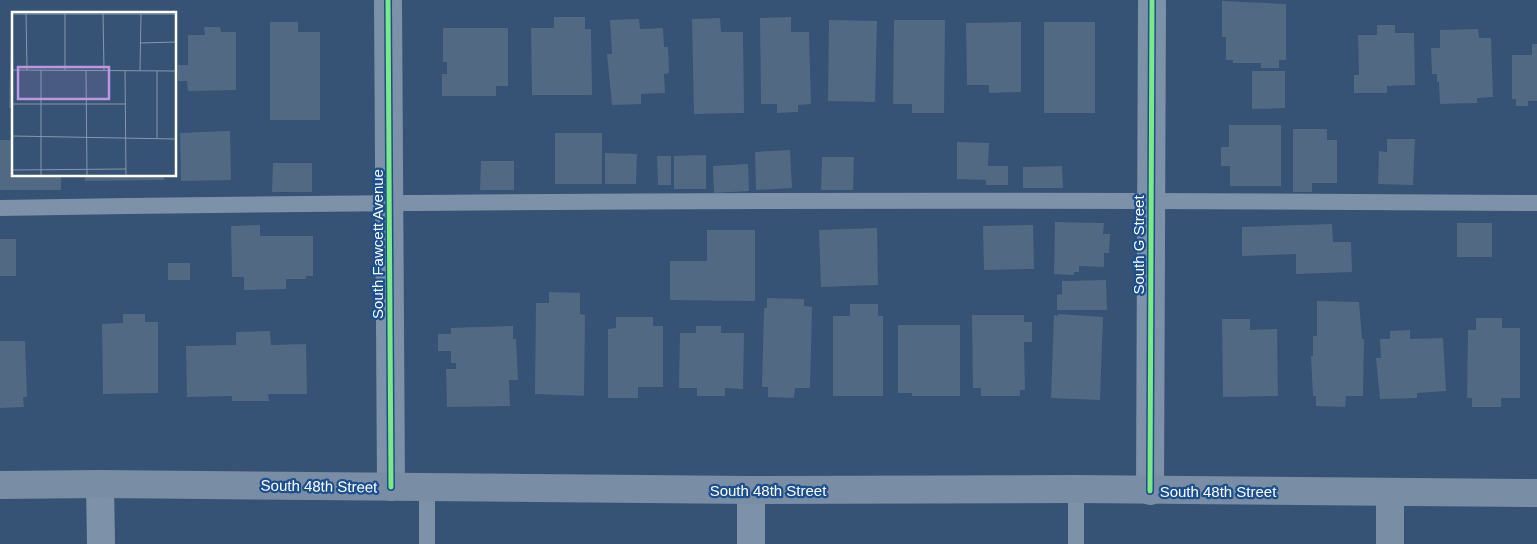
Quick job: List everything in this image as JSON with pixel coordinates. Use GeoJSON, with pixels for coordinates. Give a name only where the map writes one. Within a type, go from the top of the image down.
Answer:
{"type":"FeatureCollection","features":[{"type":"Feature","properties":{"kind":"main road","name":"South 48th Street"},"geometry":{"type":"LineString","coordinates":[[0,485],[100,484],[751,490],[1076,489],[1537,493]]}},
{"type":"Feature","properties":{"kind":"main road"},"geometry":{"type":"LineString","coordinates":[[1390,493],[1390,544]]}},
{"type":"Feature","properties":{"kind":"street","name":"South Fawcett Avenue"},"geometry":{"type":"LineString","coordinates":[[388,0],[391,487]]}},
{"type":"Feature","properties":{"kind":"street","name":"South G Street"},"geometry":{"type":"LineString","coordinates":[[1150,491],[1152,0]]}},
{"type":"Feature","properties":{"kind":"street"},"geometry":{"type":"LineString","coordinates":[[100,484],[101,544]]}},
{"type":"Feature","properties":{"kind":"street"},"geometry":{"type":"LineString","coordinates":[[751,490],[751,544]]}},
{"type":"Feature","properties":{"kind":"lane"},"geometry":{"type":"LineString","coordinates":[[0,208],[389,202],[1151,201],[1537,204]]}},
{"type":"Feature","properties":{"kind":"lane"},"geometry":{"type":"LineString","coordinates":[[427,487],[427,544]]}},
{"type":"Feature","properties":{"kind":"lane"},"geometry":{"type":"LineString","coordinates":[[1076,489],[1076,544]]}},
{"type":"Feature","properties":{"kind":"building"},"geometry":{"type":"Polygon","coordinates":[[[1222,1],[1286,4],[1286,60],[1279,60],[1279,68],[1261,68],[1261,63],[1233,63],[1233,60],[1226,60],[1226,37],[1222,37],[1222,1]]]}},
{"type":"Feature","properties":{"kind":"building"},"geometry":{"type":"Polygon","coordinates":[[[554,17],[585,17],[585,29],[591,29],[592,95],[532,95],[531,28],[554,28],[554,17]]]}},
{"type":"Feature","properties":{"kind":"building"},"geometry":{"type":"Polygon","coordinates":[[[791,17],[791,32],[809,32],[811,104],[798,105],[798,112],[777,113],[777,104],[761,104],[760,18],[791,17]]]}},
{"type":"Feature","properties":{"kind":"building"},"geometry":{"type":"Polygon","coordinates":[[[720,18],[721,32],[743,32],[744,113],[694,114],[692,19],[720,18]]]}},
{"type":"Feature","properties":{"kind":"building"},"geometry":{"type":"Polygon","coordinates":[[[639,19],[640,29],[663,28],[664,47],[668,47],[669,73],[664,74],[665,93],[641,94],[641,104],[612,105],[607,54],[612,54],[610,20],[639,19]]]}},
{"type":"Feature","properties":{"kind":"building"},"geometry":{"type":"Polygon","coordinates":[[[829,20],[877,21],[875,102],[828,101],[829,20]]]}},
{"type":"Feature","properties":{"kind":"building"},"geometry":{"type":"Polygon","coordinates":[[[894,20],[945,20],[944,113],[912,113],[912,104],[893,104],[894,20]]]}},
{"type":"Feature","properties":{"kind":"building"},"geometry":{"type":"Polygon","coordinates":[[[270,22],[298,22],[298,32],[320,32],[320,120],[270,120],[270,22]]]}},
{"type":"Feature","properties":{"kind":"building"},"geometry":{"type":"Polygon","coordinates":[[[1021,22],[1021,92],[989,93],[989,85],[967,85],[966,23],[1021,22]]]}},
{"type":"Feature","properties":{"kind":"building"},"geometry":{"type":"Polygon","coordinates":[[[1044,22],[1095,22],[1095,113],[1044,113],[1044,22]]]}},
{"type":"Feature","properties":{"kind":"building"},"geometry":{"type":"Polygon","coordinates":[[[1377,25],[1395,25],[1395,33],[1414,33],[1415,85],[1387,86],[1387,93],[1354,93],[1354,75],[1359,75],[1358,35],[1377,35],[1377,25]]]}},
{"type":"Feature","properties":{"kind":"building"},"geometry":{"type":"Polygon","coordinates":[[[204,27],[220,27],[221,32],[236,32],[236,90],[188,91],[187,81],[178,81],[178,65],[188,65],[188,35],[205,35],[204,27]]]}},
{"type":"Feature","properties":{"kind":"building"},"geometry":{"type":"Polygon","coordinates":[[[443,28],[508,28],[508,86],[496,86],[496,96],[442,96],[442,74],[447,74],[447,62],[443,62],[443,28]]]}},
{"type":"Feature","properties":{"kind":"building"},"geometry":{"type":"Polygon","coordinates":[[[1478,29],[1479,38],[1491,38],[1493,97],[1477,98],[1477,103],[1440,104],[1437,74],[1432,74],[1431,48],[1440,48],[1440,30],[1478,29]]]}},
{"type":"Feature","properties":{"kind":"building"},"geometry":{"type":"Polygon","coordinates":[[[11,32],[12,32],[12,108],[9,108],[11,32]]]}},
{"type":"Feature","properties":{"kind":"building"},"geometry":{"type":"Polygon","coordinates":[[[1532,44],[1537,44],[1537,101],[1528,101],[1528,106],[1516,106],[1516,99],[1512,99],[1512,55],[1532,55],[1532,44]]]}},
{"type":"Feature","properties":{"kind":"building"},"geometry":{"type":"Polygon","coordinates":[[[1252,71],[1285,71],[1285,108],[1252,109],[1252,71]]]}},
{"type":"Feature","properties":{"kind":"building"},"geometry":{"type":"Polygon","coordinates":[[[1229,125],[1281,125],[1281,186],[1230,186],[1230,166],[1221,166],[1221,147],[1229,147],[1229,125]]]}},
{"type":"Feature","properties":{"kind":"building"},"geometry":{"type":"Polygon","coordinates":[[[1293,129],[1327,129],[1327,140],[1337,140],[1337,183],[1312,183],[1312,192],[1293,192],[1293,129]]]}},
{"type":"Feature","properties":{"kind":"building"},"geometry":{"type":"Polygon","coordinates":[[[230,131],[231,180],[181,181],[180,133],[230,131]]]}},
{"type":"Feature","properties":{"kind":"building"},"geometry":{"type":"Polygon","coordinates":[[[555,133],[602,133],[602,184],[555,184],[555,133]]]}},
{"type":"Feature","properties":{"kind":"building"},"geometry":{"type":"Polygon","coordinates":[[[1387,139],[1415,139],[1413,185],[1378,184],[1379,151],[1387,152],[1387,139]]]}},
{"type":"Feature","properties":{"kind":"building"},"geometry":{"type":"Polygon","coordinates":[[[0,140],[12,140],[12,176],[61,176],[61,190],[0,190],[0,140]]]}},
{"type":"Feature","properties":{"kind":"building"},"geometry":{"type":"Polygon","coordinates":[[[957,142],[989,143],[988,166],[1008,166],[1008,185],[986,185],[986,180],[957,179],[957,142]]]}},
{"type":"Feature","properties":{"kind":"building"},"geometry":{"type":"Polygon","coordinates":[[[790,150],[792,188],[756,190],[755,152],[790,150]]]}},
{"type":"Feature","properties":{"kind":"building"},"geometry":{"type":"Polygon","coordinates":[[[605,153],[637,154],[636,184],[605,184],[605,153]]]}},
{"type":"Feature","properties":{"kind":"building"},"geometry":{"type":"Polygon","coordinates":[[[706,155],[706,189],[674,189],[674,156],[706,155]]]}},
{"type":"Feature","properties":{"kind":"building"},"geometry":{"type":"Polygon","coordinates":[[[657,156],[671,156],[671,185],[658,185],[657,156]]]}},
{"type":"Feature","properties":{"kind":"building"},"geometry":{"type":"Polygon","coordinates":[[[822,157],[854,157],[853,190],[821,190],[822,157]]]}},
{"type":"Feature","properties":{"kind":"building"},"geometry":{"type":"Polygon","coordinates":[[[481,161],[514,161],[514,190],[480,190],[481,161]]]}},
{"type":"Feature","properties":{"kind":"building"},"geometry":{"type":"Polygon","coordinates":[[[273,163],[312,163],[312,192],[272,192],[273,163]]]}},
{"type":"Feature","properties":{"kind":"building"},"geometry":{"type":"Polygon","coordinates":[[[748,164],[749,191],[714,193],[713,166],[748,164]]]}},
{"type":"Feature","properties":{"kind":"building"},"geometry":{"type":"Polygon","coordinates":[[[1062,166],[1063,188],[1023,188],[1023,167],[1062,166]]]}},
{"type":"Feature","properties":{"kind":"building"},"geometry":{"type":"Polygon","coordinates":[[[85,176],[164,176],[164,180],[85,181],[85,176]]]}},
{"type":"Feature","properties":{"kind":"building"},"geometry":{"type":"Polygon","coordinates":[[[1055,222],[1104,223],[1103,234],[1110,234],[1109,253],[1104,253],[1104,267],[1079,266],[1079,272],[1074,272],[1074,275],[1054,274],[1055,222]]]}},
{"type":"Feature","properties":{"kind":"building"},"geometry":{"type":"Polygon","coordinates":[[[1457,223],[1492,223],[1492,257],[1457,257],[1457,223]]]}},
{"type":"Feature","properties":{"kind":"building"},"geometry":{"type":"Polygon","coordinates":[[[1332,224],[1333,242],[1351,242],[1352,272],[1296,274],[1296,254],[1242,256],[1242,227],[1332,224]]]}},
{"type":"Feature","properties":{"kind":"building"},"geometry":{"type":"Polygon","coordinates":[[[260,225],[260,236],[313,236],[313,276],[306,276],[306,279],[286,279],[286,289],[244,290],[244,277],[232,277],[231,226],[260,225]]]}},
{"type":"Feature","properties":{"kind":"building"},"geometry":{"type":"Polygon","coordinates":[[[1033,225],[1034,269],[984,270],[983,226],[1033,225]]]}},
{"type":"Feature","properties":{"kind":"building"},"geometry":{"type":"Polygon","coordinates":[[[877,228],[878,285],[821,287],[819,230],[877,228]]]}},
{"type":"Feature","properties":{"kind":"building"},"geometry":{"type":"Polygon","coordinates":[[[707,230],[755,230],[755,301],[670,300],[670,261],[707,261],[707,230]]]}},
{"type":"Feature","properties":{"kind":"building"},"geometry":{"type":"Polygon","coordinates":[[[0,239],[16,239],[16,276],[0,276],[0,239]]]}},
{"type":"Feature","properties":{"kind":"building"},"geometry":{"type":"Polygon","coordinates":[[[168,263],[190,263],[190,280],[168,280],[168,263]]]}},
{"type":"Feature","properties":{"kind":"building"},"geometry":{"type":"Polygon","coordinates":[[[1106,280],[1107,310],[1057,310],[1057,295],[1062,294],[1062,281],[1106,280]]]}},
{"type":"Feature","properties":{"kind":"building"},"geometry":{"type":"Polygon","coordinates":[[[549,292],[580,293],[580,314],[585,315],[584,396],[535,394],[536,303],[549,303],[549,292]]]}},
{"type":"Feature","properties":{"kind":"building"},"geometry":{"type":"Polygon","coordinates":[[[767,298],[804,299],[804,306],[812,307],[810,388],[795,388],[794,398],[768,397],[768,387],[762,387],[764,308],[767,308],[767,298]]]}},
{"type":"Feature","properties":{"kind":"building"},"geometry":{"type":"Polygon","coordinates":[[[1317,301],[1359,302],[1362,339],[1364,339],[1363,396],[1346,396],[1345,407],[1316,406],[1316,396],[1313,396],[1311,356],[1313,356],[1313,336],[1317,336],[1317,301]]]}},
{"type":"Feature","properties":{"kind":"building"},"geometry":{"type":"Polygon","coordinates":[[[850,304],[878,304],[878,316],[883,316],[883,396],[833,396],[833,316],[850,316],[850,304]]]}},
{"type":"Feature","properties":{"kind":"building"},"geometry":{"type":"Polygon","coordinates":[[[123,314],[145,314],[145,322],[158,322],[158,393],[103,394],[102,324],[123,323],[123,314]]]}},
{"type":"Feature","properties":{"kind":"building"},"geometry":{"type":"Polygon","coordinates":[[[1058,314],[1103,317],[1100,400],[1051,398],[1054,315],[1058,316],[1058,314]]]}},
{"type":"Feature","properties":{"kind":"building"},"geometry":{"type":"Polygon","coordinates":[[[972,315],[1024,315],[1024,322],[1032,322],[1032,342],[1024,342],[1025,390],[1020,390],[1020,396],[981,396],[981,388],[973,388],[972,315]]]}},
{"type":"Feature","properties":{"kind":"building"},"geometry":{"type":"Polygon","coordinates":[[[616,317],[653,317],[653,326],[663,326],[663,387],[638,387],[638,398],[608,398],[608,329],[616,328],[616,317]]]}},
{"type":"Feature","properties":{"kind":"building"},"geometry":{"type":"Polygon","coordinates":[[[1476,318],[1502,318],[1502,328],[1520,328],[1520,398],[1501,398],[1501,407],[1472,407],[1472,398],[1467,398],[1468,330],[1476,330],[1476,318]]]}},
{"type":"Feature","properties":{"kind":"building"},"geometry":{"type":"Polygon","coordinates":[[[1222,319],[1250,319],[1250,330],[1277,329],[1278,396],[1223,397],[1222,319]]]}},
{"type":"Feature","properties":{"kind":"building"},"geometry":{"type":"Polygon","coordinates":[[[898,325],[960,325],[960,396],[912,396],[912,393],[898,393],[898,325]]]}},
{"type":"Feature","properties":{"kind":"building"},"geometry":{"type":"Polygon","coordinates":[[[513,326],[513,339],[516,339],[518,380],[509,380],[510,406],[447,407],[446,369],[456,369],[456,363],[451,363],[451,351],[438,351],[438,334],[451,334],[451,328],[513,326]]]}},
{"type":"Feature","properties":{"kind":"building"},"geometry":{"type":"Polygon","coordinates":[[[696,326],[721,326],[721,333],[744,333],[743,389],[725,388],[725,396],[697,396],[697,388],[679,388],[680,333],[696,333],[696,326]]]}},
{"type":"Feature","properties":{"kind":"building"},"geometry":{"type":"Polygon","coordinates":[[[1410,330],[1410,339],[1443,338],[1446,391],[1417,393],[1417,398],[1380,399],[1376,358],[1381,358],[1380,339],[1390,339],[1390,331],[1410,330]]]}},
{"type":"Feature","properties":{"kind":"building"},"geometry":{"type":"Polygon","coordinates":[[[270,331],[271,345],[306,344],[307,394],[268,394],[269,401],[232,401],[232,396],[187,397],[186,346],[236,345],[236,332],[270,331]]]}},
{"type":"Feature","properties":{"kind":"building"},"geometry":{"type":"Polygon","coordinates":[[[0,341],[25,341],[27,397],[23,397],[24,407],[0,408],[0,341]]]}},
{"type":"Feature","properties":{"kind":"cycle path"},"geometry":{"type":"LineString","coordinates":[[388,0],[391,487]]}},
{"type":"Feature","properties":{"kind":"cycle path"},"geometry":{"type":"LineString","coordinates":[[1150,491],[1152,0]]}}]}
